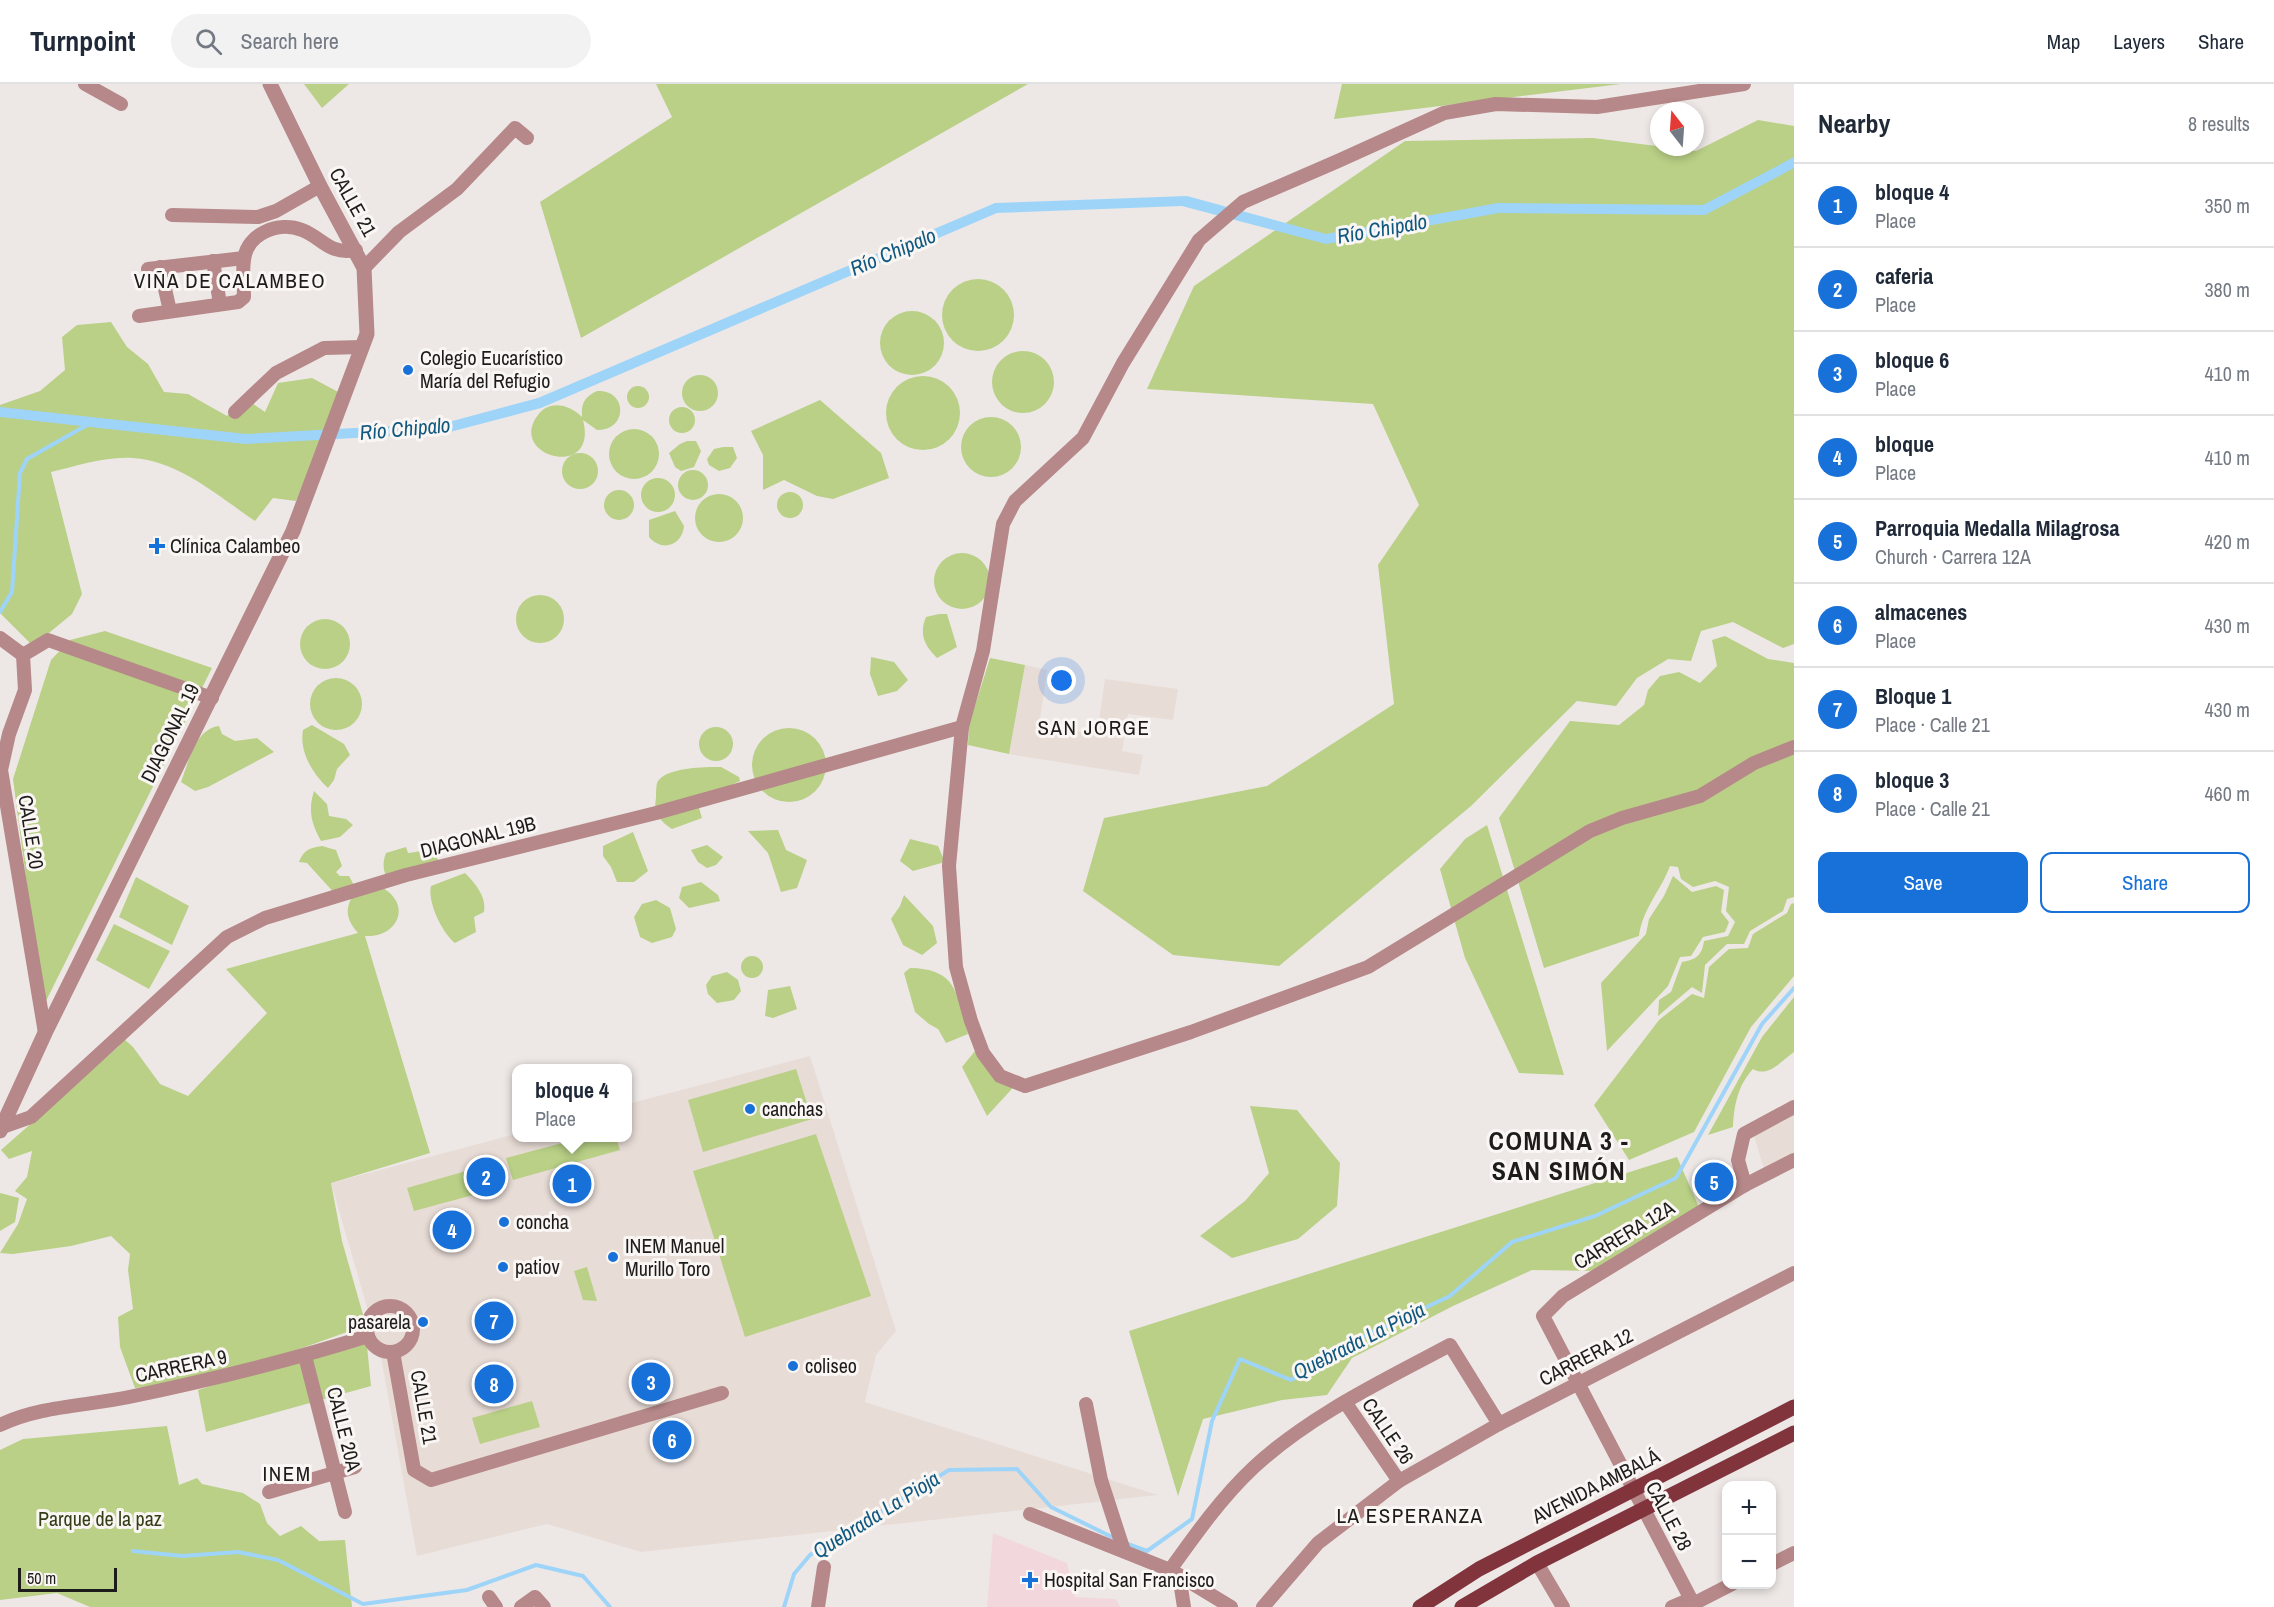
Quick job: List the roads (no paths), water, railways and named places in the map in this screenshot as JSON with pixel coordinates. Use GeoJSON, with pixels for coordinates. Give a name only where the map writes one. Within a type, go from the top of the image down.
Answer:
{"type":"FeatureCollection","features":[{"type":"Feature","properties":{"kind":"main road","name":"AVENIDA AMBALÁ"},"geometry":{"type":"LineString","coordinates":[[1420,1607],[1479,1569],[1794,1407]]}},
{"type":"Feature","properties":{"kind":"main road"},"geometry":{"type":"LineString","coordinates":[[1462,1607],[1537,1563],[1644,1511],[1794,1433]]}},
{"type":"Feature","properties":{"kind":"street"},"geometry":{"type":"LineString","coordinates":[[85,84],[121,104]]}},
{"type":"Feature","properties":{"kind":"street","name":"CALLE 21"},"geometry":{"type":"LineString","coordinates":[[270,84],[320,186],[364,268],[367,334],[362,347]]}},
{"type":"Feature","properties":{"kind":"street"},"geometry":{"type":"LineString","coordinates":[[1743,84],[1597,107],[1496,104],[1443,113],[1338,162],[1243,201],[1198,240],[1123,363],[1083,438],[1015,501],[1002,524],[981,659],[962,727],[949,866],[956,967],[984,1053],[1000,1076],[1025,1086],[1191,1032],[1368,967],[1590,831],[1622,818],[1700,796],[1754,763],[1794,747]]}},
{"type":"Feature","properties":{"kind":"street"},"geometry":{"type":"LineString","coordinates":[[364,268],[399,232],[457,189],[515,128],[527,138]]}},
{"type":"Feature","properties":{"kind":"street"},"geometry":{"type":"LineString","coordinates":[[172,215],[258,217],[276,211],[320,186]]}},
{"type":"Feature","properties":{"kind":"street"},"geometry":{"type":"LineString","coordinates":[[139,316],[238,302],[244,297],[244,258],[255,238],[275,228],[303,230],[329,248],[347,252],[356,250]]}},
{"type":"Feature","properties":{"kind":"street"},"geometry":{"type":"LineString","coordinates":[[170,311],[154,268],[244,258]]}},
{"type":"Feature","properties":{"kind":"street"},"geometry":{"type":"LineString","coordinates":[[213,261],[220,304]]}},
{"type":"Feature","properties":{"kind":"street"},"geometry":{"type":"LineString","coordinates":[[235,412],[276,373],[324,348],[362,347]]}},
{"type":"Feature","properties":{"kind":"street","name":"DIAGONAL 19"},"geometry":{"type":"LineString","coordinates":[[0,1129],[298,518],[362,347]]}},
{"type":"Feature","properties":{"kind":"street"},"geometry":{"type":"LineString","coordinates":[[0,638],[23,655],[36,645],[48,640],[212,698]]}},
{"type":"Feature","properties":{"kind":"street","name":"CALLE 20"},"geometry":{"type":"LineString","coordinates":[[23,655],[25,690],[4,737],[1,770],[45,1033]]}},
{"type":"Feature","properties":{"kind":"street","name":"DIAGONAL 19B"},"geometry":{"type":"LineString","coordinates":[[0,1129],[31,1117],[227,937],[265,918],[406,875],[656,813],[962,727]]}},
{"type":"Feature","properties":{"kind":"street"},"geometry":{"type":"LineString","coordinates":[[1744,1185],[1738,1160],[1744,1134],[1794,1107]]}},
{"type":"Feature","properties":{"kind":"street","name":"CARRERA 12A"},"geometry":{"type":"LineString","coordinates":[[1544,1316],[1563,1296],[1744,1185],[1794,1160]]}},
{"type":"Feature","properties":{"kind":"street","name":"CARRERA 12"},"geometry":{"type":"LineString","coordinates":[[1263,1607],[1318,1544],[1399,1481],[1499,1424],[1794,1273]]}},
{"type":"Feature","properties":{"kind":"street"},"geometry":{"type":"LineString","coordinates":[[386,1306],[400,1308],[411,1318],[413,1333],[406,1346],[393,1352],[377,1348],[368,1336],[368,1320],[386,1306]]}},
{"type":"Feature","properties":{"kind":"street","name":"CALLE 28"},"geometry":{"type":"LineString","coordinates":[[1544,1316],[1693,1604]]}},
{"type":"Feature","properties":{"kind":"street","name":"CARRERA 9"},"geometry":{"type":"LineString","coordinates":[[0,1425],[21,1415],[215,1379],[305,1356],[368,1336]]}},
{"type":"Feature","properties":{"kind":"street"},"geometry":{"type":"LineString","coordinates":[[1184,1607],[1175,1573],[1209,1518],[1253,1468],[1287,1441],[1345,1402],[1450,1345],[1499,1424]]}},
{"type":"Feature","properties":{"kind":"street","name":"CALLE 21"},"geometry":{"type":"LineString","coordinates":[[393,1352],[414,1470],[431,1480],[722,1393]]}},
{"type":"Feature","properties":{"kind":"street","name":"CALLE 20A"},"geometry":{"type":"LineString","coordinates":[[305,1356],[345,1512]]}},
{"type":"Feature","properties":{"kind":"street","name":"CALLE 26"},"geometry":{"type":"LineString","coordinates":[[1345,1402],[1399,1481]]}},
{"type":"Feature","properties":{"kind":"street"},"geometry":{"type":"LineString","coordinates":[[1086,1404],[1101,1479],[1124,1550]]}},
{"type":"Feature","properties":{"kind":"street"},"geometry":{"type":"LineString","coordinates":[[268,1492],[355,1467]]}},
{"type":"Feature","properties":{"kind":"street"},"geometry":{"type":"LineString","coordinates":[[1030,1514],[1124,1550],[1175,1573],[1231,1607]]}},
{"type":"Feature","properties":{"kind":"street"},"geometry":{"type":"LineString","coordinates":[[1776,1562],[1794,1553]]}},
{"type":"Feature","properties":{"kind":"street"},"geometry":{"type":"LineString","coordinates":[[1537,1563],[1563,1607]]}},
{"type":"Feature","properties":{"kind":"street"},"geometry":{"type":"LineString","coordinates":[[818,1607],[824,1567]]}},
{"type":"Feature","properties":{"kind":"street"},"geometry":{"type":"LineString","coordinates":[[1672,1607],[1693,1604],[1722,1589]]}},
{"type":"Feature","properties":{"kind":"street"},"geometry":{"type":"LineString","coordinates":[[521,1607],[539,1602]]}},
{"type":"Feature","properties":{"kind":"water","name":"Río Chipalo"},"geometry":{"type":"Polygon","coordinates":[[[1794,157],[1794,168],[1705,215],[1499,213],[1326,244],[1182,206],[997,213],[541,408],[446,433],[245,444],[0,417],[0,407],[246,434],[445,423],[538,398],[995,203],[1187,196],[1326,234],[1498,203],[1703,205],[1794,157]]]}},
{"type":"Feature","properties":{"kind":"waterway"},"geometry":{"type":"LineString","coordinates":[[0,612],[12,592],[20,473],[27,459],[87,425]]}},
{"type":"Feature","properties":{"kind":"waterway","name":"Quebrada La Pioja"},"geometry":{"type":"LineString","coordinates":[[1125,1543],[1147,1551],[1192,1519],[1212,1421],[1240,1359],[1291,1380],[1352,1342],[1450,1296],[1512,1242],[1595,1216],[1676,1178],[1762,1024],[1794,988]]}},
{"type":"Feature","properties":{"kind":"waterway","name":"Quebrada La Pioja"},"geometry":{"type":"LineString","coordinates":[[784,1607],[794,1574],[810,1555],[949,1470],[1017,1469],[1051,1507],[1118,1540]]}},
{"type":"Feature","properties":{"kind":"waterway","name":"Quebrada La Pioja"},"geometry":{"type":"LineString","coordinates":[[133,1551],[182,1556],[238,1552],[278,1560],[363,1604],[467,1590],[536,1565],[583,1576],[610,1607]]}},
{"type":"Feature","properties":{"kind":"place","name":"Colegio Eucarístico María del Refugio"},"geometry":{"type":"Point","coordinates":[408,370]}},
{"type":"Feature","properties":{"kind":"place","name":"Clínica Calambeo"},"geometry":{"type":"Point","coordinates":[157,546]}},
{"type":"Feature","properties":{"kind":"place","name":"canchas"},"geometry":{"type":"Point","coordinates":[750,1109]}},
{"type":"Feature","properties":{"kind":"place","name":"caferia"},"geometry":{"type":"Point","coordinates":[486,1177]}},
{"type":"Feature","properties":{"kind":"place","name":"Parroquia Medalla Milagrosa"},"geometry":{"type":"Point","coordinates":[1714,1182]}},
{"type":"Feature","properties":{"kind":"place","name":"bloque 4"},"geometry":{"type":"Point","coordinates":[572,1184]}},
{"type":"Feature","properties":{"kind":"place","name":"concha"},"geometry":{"type":"Point","coordinates":[504,1222]}},
{"type":"Feature","properties":{"kind":"place","name":"bloque"},"geometry":{"type":"Point","coordinates":[452,1230]}},
{"type":"Feature","properties":{"kind":"place","name":"INEM Manuel Murillo Toro"},"geometry":{"type":"Point","coordinates":[613,1257]}},
{"type":"Feature","properties":{"kind":"place","name":"patiov"},"geometry":{"type":"Point","coordinates":[503,1267]}},
{"type":"Feature","properties":{"kind":"place","name":"Bloque 1"},"geometry":{"type":"Point","coordinates":[494,1321]}},
{"type":"Feature","properties":{"kind":"place","name":"pasarela"},"geometry":{"type":"Point","coordinates":[423,1322]}},
{"type":"Feature","properties":{"kind":"place","name":"coliseo"},"geometry":{"type":"Point","coordinates":[793,1366]}},
{"type":"Feature","properties":{"kind":"place","name":"bloque 6"},"geometry":{"type":"Point","coordinates":[651,1382]}},
{"type":"Feature","properties":{"kind":"place","name":"bloque 3"},"geometry":{"type":"Point","coordinates":[494,1384]}},
{"type":"Feature","properties":{"kind":"place","name":"almacenes"},"geometry":{"type":"Point","coordinates":[672,1440]}},
{"type":"Feature","properties":{"kind":"place","name":"Hospital San Francisco"},"geometry":{"type":"Point","coordinates":[1030,1580]}},
{"type":"Feature","properties":{"kind":"district","name":"VIÑA DE CALAMBEO"},"geometry":{"type":"Point","coordinates":[230,281]}},
{"type":"Feature","properties":{"kind":"district","name":"SAN JORGE"},"geometry":{"type":"Point","coordinates":[1094,728]}},
{"type":"Feature","properties":{"kind":"district","name":"COMUNA 3 - SAN SIMÓN"},"geometry":{"type":"Point","coordinates":[1559,1156]}},
{"type":"Feature","properties":{"kind":"district","name":"INEM"},"geometry":{"type":"Point","coordinates":[287,1474]}},
{"type":"Feature","properties":{"kind":"district","name":"LA ESPERANZA"},"geometry":{"type":"Point","coordinates":[1410,1516]}},
{"type":"Feature","properties":{"kind":"park label","name":"Parque de la paz"},"geometry":{"type":"Point","coordinates":[100,1519]}}]}
